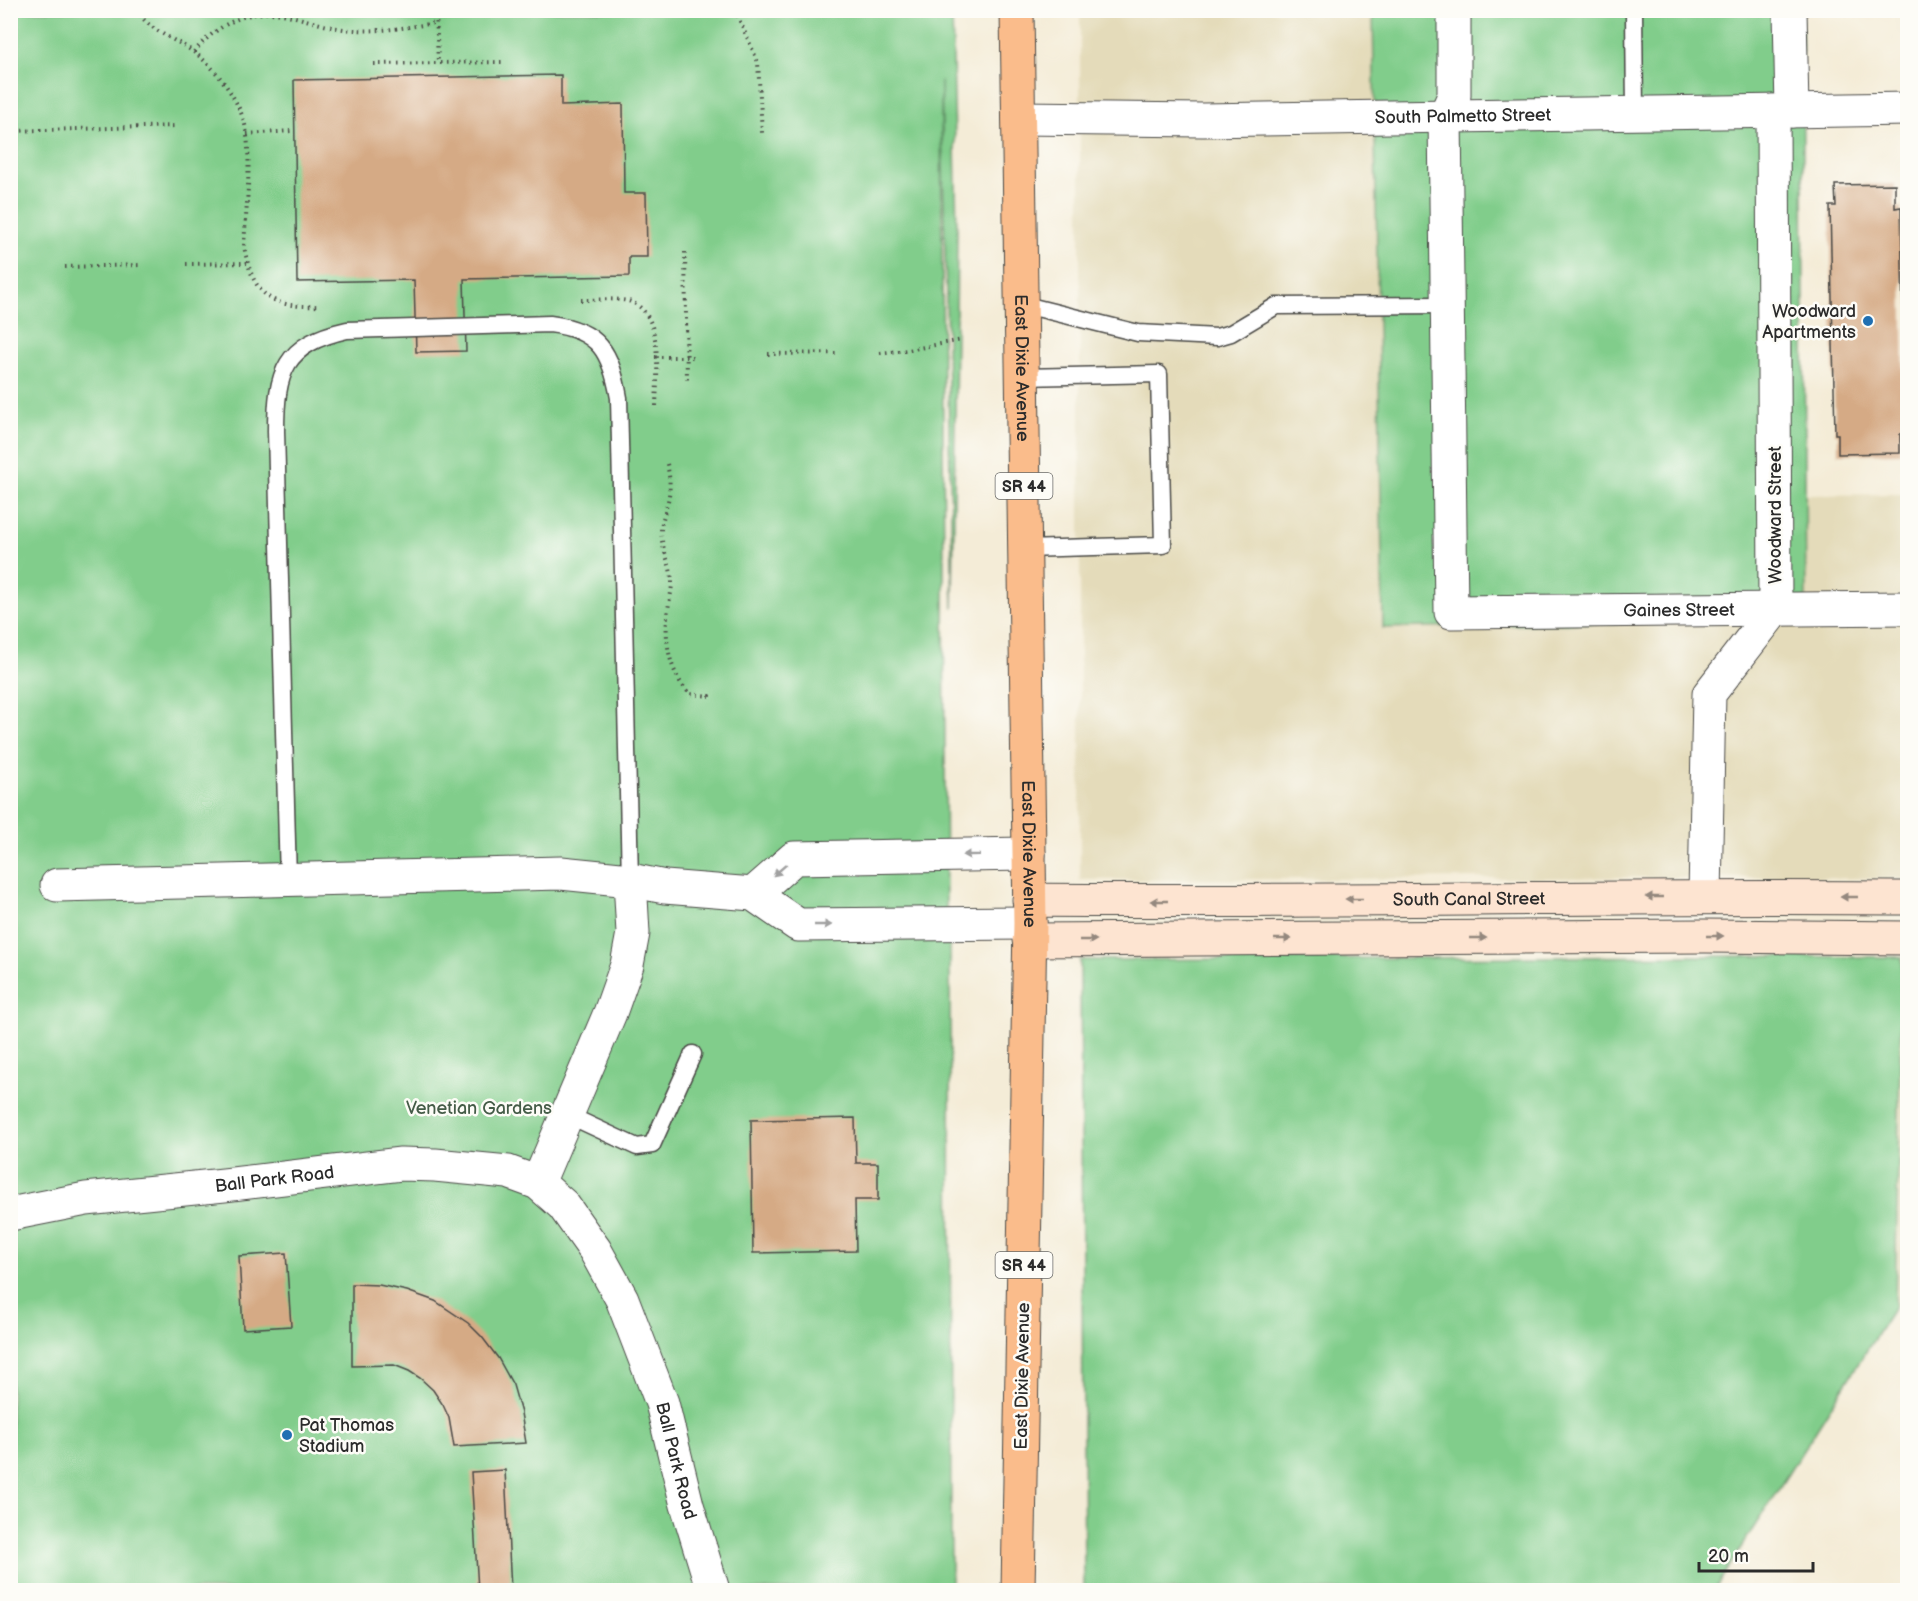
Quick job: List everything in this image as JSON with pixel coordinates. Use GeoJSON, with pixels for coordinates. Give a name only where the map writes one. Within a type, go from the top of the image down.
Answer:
{"type":"FeatureCollection","features":[{"type":"Feature","properties":{"kind":"main road","name":"SR 44"},"geometry":{"type":"LineString","coordinates":[[1017,10],[1019,118]]}},
{"type":"Feature","properties":{"kind":"main road","name":"East Dixie Avenue"},"geometry":{"type":"LineString","coordinates":[[1018,1590],[1029,921],[1019,118]]}},
{"type":"Feature","properties":{"kind":"street"},"geometry":{"type":"LineString","coordinates":[[1446,305],[1445,116],[1454,96],[1454,10]]}},
{"type":"Feature","properties":{"kind":"street","name":"Woodward Street"},"geometry":{"type":"LineString","coordinates":[[1705,896],[1709,694],[1775,609],[1782,111],[1790,10]]}},
{"type":"Feature","properties":{"kind":"street","name":"South Palmetto Street"},"geometry":{"type":"LineString","coordinates":[[1019,118],[1203,120],[1908,109]]}},
{"type":"Feature","properties":{"kind":"street","name":"Gaines Street"},"geometry":{"type":"LineString","coordinates":[[1446,305],[1450,612],[1908,608]]}},
{"type":"Feature","properties":{"kind":"street"},"geometry":{"type":"LineString","coordinates":[[753,894],[794,858],[1029,854]]}},
{"type":"Feature","properties":{"kind":"street"},"geometry":{"type":"LineString","coordinates":[[57,885],[561,873],[630,880],[665,887],[753,894],[798,926],[1029,921],[1706,936],[1908,938]]}},
{"type":"Feature","properties":{"kind":"street"},"geometry":{"type":"LineString","coordinates":[[538,1183],[610,1013],[627,965],[633,933],[630,880]]}},
{"type":"Feature","properties":{"kind":"street","name":"South Canal Street"},"geometry":{"type":"LineString","coordinates":[[1029,921],[1159,901],[1705,896],[1908,898]]}},
{"type":"Feature","properties":{"kind":"street","name":"Ball Park Road"},"geometry":{"type":"LineString","coordinates":[[10,1214],[86,1199],[401,1164],[508,1172],[538,1183],[563,1205],[595,1250],[622,1299],[662,1402],[687,1505],[713,1590]]}},
{"type":"Feature","properties":{"kind":"lane"},"geometry":{"type":"LineString","coordinates":[[1634,10],[1635,114]]}},
{"type":"Feature","properties":{"kind":"lane"},"geometry":{"type":"LineString","coordinates":[[1021,304],[1138,333],[1217,337],[1231,333],[1276,306],[1446,305]]}},
{"type":"Feature","properties":{"kind":"lane"},"geometry":{"type":"LineString","coordinates":[[288,880],[276,431],[276,400],[279,381],[285,367],[304,346],[317,339],[347,330],[550,324],[583,331],[598,343],[608,357],[615,376],[619,398],[630,880]]}},
{"type":"Feature","properties":{"kind":"lane"},"geometry":{"type":"LineString","coordinates":[[1023,377],[1159,374],[1163,545],[1025,549]]}},
{"type":"Feature","properties":{"kind":"lane"},"geometry":{"type":"LineString","coordinates":[[568,1115],[637,1147],[652,1145],[693,1054]]}},
{"type":"Feature","properties":{"kind":"path"},"geometry":{"type":"LineString","coordinates":[[136,10],[157,31],[194,52],[211,66],[227,87],[240,112],[247,134],[244,246],[254,282],[267,297],[281,304],[329,306]]}},
{"type":"Feature","properties":{"kind":"path"},"geometry":{"type":"LineString","coordinates":[[436,10],[438,63]]}},
{"type":"Feature","properties":{"kind":"path"},"geometry":{"type":"LineString","coordinates":[[735,10],[758,62],[762,133]]}},
{"type":"Feature","properties":{"kind":"path"},"geometry":{"type":"LineString","coordinates":[[194,52],[206,36],[222,26],[255,14],[286,15],[333,28],[355,31],[436,23]]}},
{"type":"Feature","properties":{"kind":"path"},"geometry":{"type":"LineString","coordinates":[[374,64],[502,62]]}},
{"type":"Feature","properties":{"kind":"path"},"geometry":{"type":"LineString","coordinates":[[10,131],[177,126]]}},
{"type":"Feature","properties":{"kind":"path"},"geometry":{"type":"LineString","coordinates":[[247,134],[291,131]]}},
{"type":"Feature","properties":{"kind":"path"},"geometry":{"type":"LineString","coordinates":[[685,252],[687,381]]}},
{"type":"Feature","properties":{"kind":"path"},"geometry":{"type":"LineString","coordinates":[[186,264],[247,262]]}},
{"type":"Feature","properties":{"kind":"path"},"geometry":{"type":"LineString","coordinates":[[65,267],[143,265]]}},
{"type":"Feature","properties":{"kind":"path"},"geometry":{"type":"LineString","coordinates":[[880,353],[962,340]]}},
{"type":"Feature","properties":{"kind":"path"},"geometry":{"type":"LineString","coordinates":[[768,354],[839,353]]}},
{"type":"Feature","properties":{"kind":"path"},"geometry":{"type":"LineString","coordinates":[[655,357],[693,357]]}},
{"type":"Feature","properties":{"kind":"path"},"geometry":{"type":"LineString","coordinates":[[667,464],[670,489],[661,530],[670,563],[672,584],[667,615],[670,656],[681,685],[690,694],[710,696],[710,701]]}},
{"type":"Feature","properties":{"kind":"shaded area"},"geometry":{"type":"Polygon","coordinates":[[[1080,11],[1373,11],[1383,628],[1806,618],[1805,495],[1907,494],[1907,879],[1705,877],[1080,880],[1080,11]]]}},
{"type":"Feature","properties":{"kind":"shaded area"},"geometry":{"type":"Polygon","coordinates":[[[1902,957],[1907,957],[1908,1306],[1895,1306],[1902,957]]]}},
{"type":"Feature","properties":{"kind":"green space","name":"Venetian Gardens"},"geometry":{"type":"Polygon","coordinates":[[[11,11],[952,11],[957,230],[953,608],[941,81],[946,917],[950,916],[951,1590],[11,1590],[11,11]]]}},
{"type":"Feature","properties":{"kind":"green space"},"geometry":{"type":"Polygon","coordinates":[[[1373,11],[1802,11],[1806,618],[1383,628],[1373,11]]]}},
{"type":"Feature","properties":{"kind":"green space"},"geometry":{"type":"Polygon","coordinates":[[[1902,957],[1895,1306],[1714,1590],[1084,1590],[1080,960],[1902,957]]]}},
{"type":"Feature","properties":{"kind":"building"},"geometry":{"type":"Polygon","coordinates":[[[561,75],[561,106],[623,104],[624,193],[646,193],[647,257],[629,257],[629,276],[464,279],[466,351],[416,352],[414,280],[297,282],[294,80],[561,75]]]}},
{"type":"Feature","properties":{"kind":"building","name":"Woodward Apartments"},"geometry":{"type":"Polygon","coordinates":[[[1895,184],[1895,208],[1901,207],[1905,434],[1900,434],[1900,453],[1838,454],[1838,434],[1835,434],[1830,206],[1836,206],[1835,185],[1895,184]]]}},
{"type":"Feature","properties":{"kind":"building"},"geometry":{"type":"Polygon","coordinates":[[[855,1118],[856,1163],[878,1163],[878,1200],[855,1200],[856,1251],[753,1253],[751,1120],[855,1118]]]}},
{"type":"Feature","properties":{"kind":"building"},"geometry":{"type":"Polygon","coordinates":[[[286,1253],[291,1326],[243,1329],[239,1256],[286,1253]]]}},
{"type":"Feature","properties":{"kind":"building"},"geometry":{"type":"Polygon","coordinates":[[[352,1284],[379,1285],[407,1291],[435,1301],[468,1323],[498,1358],[513,1385],[526,1443],[454,1447],[449,1418],[443,1405],[433,1390],[420,1378],[394,1365],[352,1366],[352,1284]]]}},
{"type":"Feature","properties":{"kind":"building"},"geometry":{"type":"Polygon","coordinates":[[[505,1470],[511,1590],[478,1590],[471,1472],[505,1470]]]}},
{"type":"Feature","properties":{"kind":"place","name":"Woodward Apartments"},"geometry":{"type":"Point","coordinates":[1868,321]}},
{"type":"Feature","properties":{"kind":"place","name":"Pat Thomas Stadium"},"geometry":{"type":"Point","coordinates":[287,1435]}}]}
